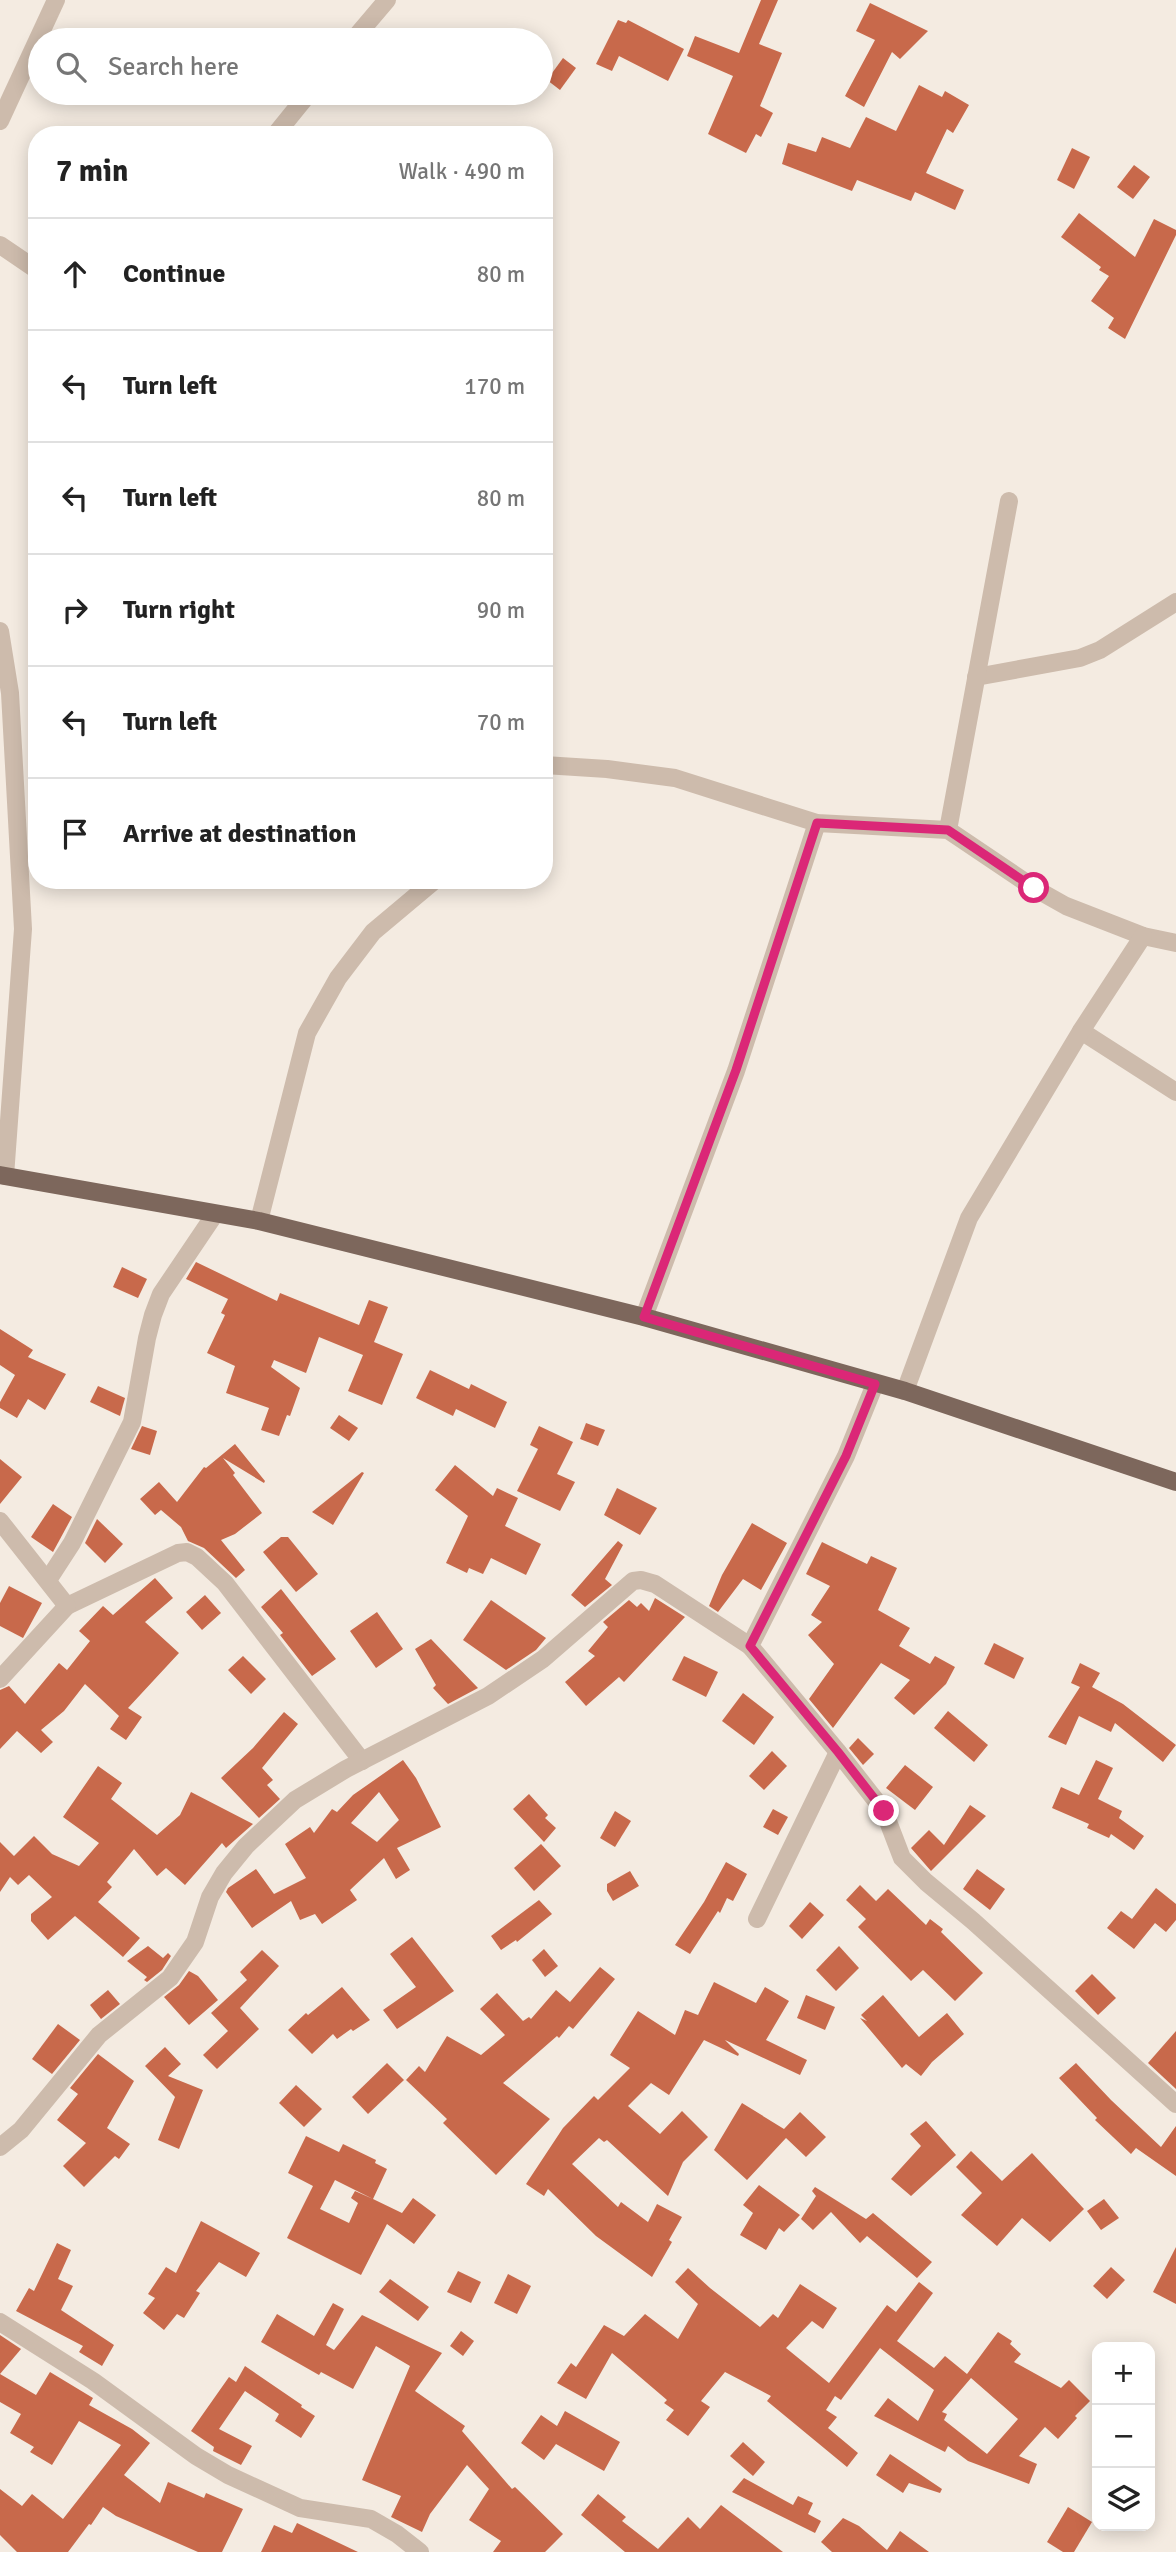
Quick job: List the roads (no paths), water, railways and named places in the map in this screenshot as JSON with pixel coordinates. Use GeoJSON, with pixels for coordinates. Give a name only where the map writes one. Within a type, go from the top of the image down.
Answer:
{"type":"FeatureCollection","features":[{"type":"Feature","properties":{"kind":"main road"},"geometry":{"type":"LineString","coordinates":[[3,1175],[259,1221],[644,1317],[905,1391],[1176,1482]]}},
{"type":"Feature","properties":{"kind":"street"},"geometry":{"type":"LineString","coordinates":[[43,28],[56,0]]}},
{"type":"Feature","properties":{"kind":"street"},"geometry":{"type":"LineString","coordinates":[[363,28],[387,0]]}},
{"type":"Feature","properties":{"kind":"street"},"geometry":{"type":"LineString","coordinates":[[0,121],[28,60]]}},
{"type":"Feature","properties":{"kind":"street"},"geometry":{"type":"LineString","coordinates":[[282,126],[299,105]]}},
{"type":"Feature","properties":{"kind":"street"},"geometry":{"type":"LineString","coordinates":[[0,245],[28,264]]}},
{"type":"Feature","properties":{"kind":"street"},"geometry":{"type":"LineString","coordinates":[[948,830],[1009,501]]}},
{"type":"Feature","properties":{"kind":"street"},"geometry":{"type":"LineString","coordinates":[[975,677],[1080,658],[1100,650],[1172,609]]}},
{"type":"Feature","properties":{"kind":"street"},"geometry":{"type":"LineString","coordinates":[[0,631],[10,693],[23,929],[3,1175]]}},
{"type":"Feature","properties":{"kind":"street"},"geometry":{"type":"LineString","coordinates":[[553,766],[675,778],[817,823],[948,830],[1034,888],[1066,906],[1143,936],[1176,943]]}},
{"type":"Feature","properties":{"kind":"street"},"geometry":{"type":"LineString","coordinates":[[644,1317],[736,1070],[817,823]]}},
{"type":"Feature","properties":{"kind":"street"},"geometry":{"type":"LineString","coordinates":[[259,1221],[307,1033],[338,978],[373,932],[424,889]]}},
{"type":"Feature","properties":{"kind":"street"},"geometry":{"type":"LineString","coordinates":[[905,1391],[969,1218],[1081,1031],[1143,936]]}},
{"type":"Feature","properties":{"kind":"street"},"geometry":{"type":"LineString","coordinates":[[1081,1031],[1176,1092]]}},
{"type":"Feature","properties":{"kind":"street"},"geometry":{"type":"LineString","coordinates":[[48,1580],[72,1544],[132,1422],[153,1315],[161,1294],[215,1214]]}},
{"type":"Feature","properties":{"kind":"street"},"geometry":{"type":"LineString","coordinates":[[750,1646],[846,1456],[875,1384]]}},
{"type":"Feature","properties":{"kind":"street"},"geometry":{"type":"LineString","coordinates":[[0,1521],[68,1606]]}},
{"type":"Feature","properties":{"kind":"street"},"geometry":{"type":"LineString","coordinates":[[0,1679],[68,1606],[178,1553],[187,1552],[197,1557],[225,1583],[362,1761]]}},
{"type":"Feature","properties":{"kind":"street"},"geometry":{"type":"LineString","coordinates":[[0,2147],[21,2130],[99,2035],[170,1978],[195,1942],[210,1897],[224,1873],[246,1846],[295,1800],[362,1761],[488,1696],[543,1659],[634,1581],[641,1580],[655,1584],[750,1646],[884,1811],[902,1858],[1176,2104]]}},
{"type":"Feature","properties":{"kind":"street"},"geometry":{"type":"LineString","coordinates":[[757,1919],[838,1752]]}},
{"type":"Feature","properties":{"kind":"street"},"geometry":{"type":"LineString","coordinates":[[0,2322],[93,2381],[195,2456],[228,2475],[300,2508],[371,2519],[420,2552]]}}]}
